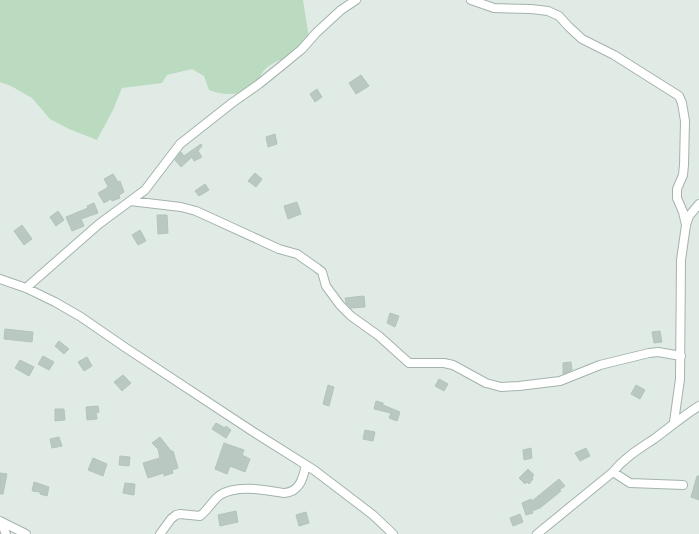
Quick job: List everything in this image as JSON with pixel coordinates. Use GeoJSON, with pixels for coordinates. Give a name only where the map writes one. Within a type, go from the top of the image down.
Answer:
{"type":"FeatureCollection","features":[{"type":"Feature","properties":{"kind":"street"},"geometry":{"type":"LineString","coordinates":[[26,288],[99,224],[150,184],[180,144],[280,68],[302,49],[316,33],[341,10],[356,0]]}},
{"type":"Feature","properties":{"kind":"street"},"geometry":{"type":"LineString","coordinates":[[471,0],[494,8],[548,11],[559,16],[582,39],[614,55],[679,96],[682,103],[685,121],[683,175],[678,189],[677,198],[686,224]]}},
{"type":"Feature","properties":{"kind":"street"},"geometry":{"type":"LineString","coordinates":[[130,201],[181,207],[196,211],[279,249],[297,254],[320,270],[326,286],[335,300],[345,310],[379,336],[409,363],[444,363],[453,365],[486,383],[501,386],[519,386],[560,381],[600,365],[649,353],[658,352],[681,356]]}},
{"type":"Feature","properties":{"kind":"street"},"geometry":{"type":"LineString","coordinates":[[674,422],[678,398],[681,356],[681,270],[686,224],[689,216],[699,204]]}},
{"type":"Feature","properties":{"kind":"street"},"geometry":{"type":"LineString","coordinates":[[0,279],[26,288],[81,317],[169,377],[324,477],[373,515],[393,534]]}},
{"type":"Feature","properties":{"kind":"street"},"geometry":{"type":"LineString","coordinates":[[537,534],[613,472],[622,461],[655,438],[674,422],[699,406]]}},
{"type":"Feature","properties":{"kind":"street"},"geometry":{"type":"LineString","coordinates":[[160,534],[173,517],[180,514],[200,516],[217,498],[225,492],[251,488],[289,493],[302,483],[306,465]]}},
{"type":"Feature","properties":{"kind":"street"},"geometry":{"type":"LineString","coordinates":[[613,472],[630,483],[683,485]]}},
{"type":"Feature","properties":{"kind":"street"},"geometry":{"type":"LineString","coordinates":[[0,521],[6,534]]}},
{"type":"Feature","properties":{"kind":"street"},"geometry":{"type":"LineString","coordinates":[[0,521],[26,534]]}},
{"type":"Feature","properties":{"kind":"green space"},"geometry":{"type":"Polygon","coordinates":[[[0,0],[303,0],[309,38],[293,53],[268,66],[252,87],[241,93],[228,94],[209,90],[204,76],[192,69],[167,75],[162,83],[122,88],[113,110],[97,140],[69,129],[50,119],[32,98],[11,86],[0,82],[0,0]]]}},
{"type":"Feature","properties":{"kind":"building"},"geometry":{"type":"Polygon","coordinates":[[[361,75],[369,86],[356,94],[349,83],[361,75]]]}},
{"type":"Feature","properties":{"kind":"building"},"geometry":{"type":"Polygon","coordinates":[[[317,89],[322,97],[315,102],[310,94],[317,89]]]}},
{"type":"Feature","properties":{"kind":"building"},"geometry":{"type":"Polygon","coordinates":[[[275,134],[277,144],[268,147],[266,137],[275,134]]]}},
{"type":"Feature","properties":{"kind":"building"},"geometry":{"type":"Polygon","coordinates":[[[201,144],[202,146],[198,151],[202,157],[194,161],[192,157],[181,167],[175,160],[181,152],[184,156],[201,144]]]}},
{"type":"Feature","properties":{"kind":"building"},"geometry":{"type":"Polygon","coordinates":[[[255,173],[262,179],[256,187],[248,181],[255,173]]]}},
{"type":"Feature","properties":{"kind":"building"},"geometry":{"type":"Polygon","coordinates":[[[113,174],[118,182],[120,181],[124,192],[119,195],[120,198],[112,201],[111,199],[104,203],[98,193],[108,186],[104,179],[113,174]]]}},
{"type":"Feature","properties":{"kind":"building"},"geometry":{"type":"Polygon","coordinates":[[[205,184],[209,190],[199,196],[195,191],[205,184]]]}},
{"type":"Feature","properties":{"kind":"building"},"geometry":{"type":"Polygon","coordinates":[[[297,202],[301,214],[288,219],[284,206],[297,202]]]}},
{"type":"Feature","properties":{"kind":"building"},"geometry":{"type":"Polygon","coordinates":[[[94,203],[98,213],[81,219],[84,226],[72,231],[66,217],[88,208],[87,206],[94,203]]]}},
{"type":"Feature","properties":{"kind":"building"},"geometry":{"type":"Polygon","coordinates":[[[58,211],[64,220],[56,226],[50,217],[58,211]]]}},
{"type":"Feature","properties":{"kind":"building"},"geometry":{"type":"Polygon","coordinates":[[[157,215],[167,215],[168,233],[158,234],[157,215]]]}},
{"type":"Feature","properties":{"kind":"building"},"geometry":{"type":"Polygon","coordinates":[[[22,225],[32,239],[24,245],[14,231],[22,225]]]}},
{"type":"Feature","properties":{"kind":"building"},"geometry":{"type":"Polygon","coordinates":[[[140,230],[146,241],[138,245],[132,235],[140,230]]]}},
{"type":"Feature","properties":{"kind":"building"},"geometry":{"type":"Polygon","coordinates":[[[364,296],[365,307],[351,308],[346,303],[345,298],[364,296]]]}},
{"type":"Feature","properties":{"kind":"building"},"geometry":{"type":"Polygon","coordinates":[[[390,313],[399,316],[395,327],[387,323],[390,313]]]}},
{"type":"Feature","properties":{"kind":"building"},"geometry":{"type":"Polygon","coordinates":[[[5,329],[33,332],[32,342],[4,339],[5,329]]]}},
{"type":"Feature","properties":{"kind":"building"},"geometry":{"type":"Polygon","coordinates":[[[660,331],[662,342],[654,343],[652,332],[660,331]]]}},
{"type":"Feature","properties":{"kind":"building"},"geometry":{"type":"Polygon","coordinates":[[[59,341],[69,349],[64,354],[55,346],[59,341]]]}},
{"type":"Feature","properties":{"kind":"building"},"geometry":{"type":"Polygon","coordinates":[[[43,356],[54,362],[49,370],[38,364],[43,356]]]}},
{"type":"Feature","properties":{"kind":"building"},"geometry":{"type":"Polygon","coordinates":[[[87,357],[92,366],[84,371],[78,362],[87,357]]]}},
{"type":"Feature","properties":{"kind":"building"},"geometry":{"type":"Polygon","coordinates":[[[20,360],[34,367],[29,376],[15,368],[20,360]]]}},
{"type":"Feature","properties":{"kind":"building"},"geometry":{"type":"Polygon","coordinates":[[[571,362],[572,370],[563,374],[563,363],[571,362]]]}},
{"type":"Feature","properties":{"kind":"building"},"geometry":{"type":"Polygon","coordinates":[[[123,375],[131,383],[122,391],[114,382],[123,375]]]}},
{"type":"Feature","properties":{"kind":"building"},"geometry":{"type":"Polygon","coordinates":[[[439,379],[448,384],[444,391],[435,386],[439,379]]]}},
{"type":"Feature","properties":{"kind":"building"},"geometry":{"type":"Polygon","coordinates":[[[328,385],[334,387],[329,406],[323,404],[328,385]]]}},
{"type":"Feature","properties":{"kind":"building"},"geometry":{"type":"Polygon","coordinates":[[[636,385],[645,390],[640,399],[631,394],[636,385]]]}},
{"type":"Feature","properties":{"kind":"building"},"geometry":{"type":"Polygon","coordinates":[[[376,401],[400,412],[397,421],[389,418],[391,413],[374,409],[376,401]]]}},
{"type":"Feature","properties":{"kind":"building"},"geometry":{"type":"Polygon","coordinates":[[[98,406],[99,412],[96,413],[97,419],[87,420],[86,407],[98,406]]]}},
{"type":"Feature","properties":{"kind":"building"},"geometry":{"type":"Polygon","coordinates":[[[55,409],[64,409],[65,420],[55,421],[55,409]]]}},
{"type":"Feature","properties":{"kind":"building"},"geometry":{"type":"Polygon","coordinates":[[[216,423],[225,428],[226,426],[231,430],[226,438],[212,429],[216,423]]]}},
{"type":"Feature","properties":{"kind":"building"},"geometry":{"type":"Polygon","coordinates":[[[365,430],[375,432],[373,441],[363,439],[365,430]]]}},
{"type":"Feature","properties":{"kind":"building"},"geometry":{"type":"Polygon","coordinates":[[[59,437],[62,446],[52,448],[50,439],[59,437]]]}},
{"type":"Feature","properties":{"kind":"building"},"geometry":{"type":"Polygon","coordinates":[[[160,437],[171,451],[173,451],[178,468],[172,470],[173,473],[164,476],[164,473],[148,478],[143,463],[160,458],[158,449],[152,443],[160,437]]]}},
{"type":"Feature","properties":{"kind":"building"},"geometry":{"type":"Polygon","coordinates":[[[224,443],[244,450],[242,455],[250,459],[245,472],[230,466],[227,474],[215,469],[224,443]]]}},
{"type":"Feature","properties":{"kind":"building"},"geometry":{"type":"Polygon","coordinates":[[[531,448],[532,458],[524,460],[523,450],[531,448]]]}},
{"type":"Feature","properties":{"kind":"building"},"geometry":{"type":"Polygon","coordinates":[[[586,448],[590,456],[580,461],[575,453],[586,448]]]}},
{"type":"Feature","properties":{"kind":"building"},"geometry":{"type":"Polygon","coordinates":[[[120,456],[130,457],[129,466],[119,465],[120,456]]]}},
{"type":"Feature","properties":{"kind":"building"},"geometry":{"type":"Polygon","coordinates":[[[93,458],[107,464],[103,476],[88,470],[93,458]]]}},
{"type":"Feature","properties":{"kind":"building"},"geometry":{"type":"Polygon","coordinates":[[[528,469],[534,475],[529,484],[527,482],[525,484],[519,478],[528,469]]]}},
{"type":"Feature","properties":{"kind":"building"},"geometry":{"type":"Polygon","coordinates":[[[0,473],[7,474],[3,494],[0,494],[0,473]]]}},
{"type":"Feature","properties":{"kind":"building"},"geometry":{"type":"Polygon","coordinates":[[[697,476],[699,476],[699,500],[691,497],[697,476]]]}},
{"type":"Feature","properties":{"kind":"building"},"geometry":{"type":"Polygon","coordinates":[[[559,479],[565,486],[559,490],[561,491],[540,508],[532,511],[533,513],[526,515],[522,503],[531,499],[532,501],[559,479]]]}},
{"type":"Feature","properties":{"kind":"building"},"geometry":{"type":"Polygon","coordinates":[[[34,482],[49,487],[47,496],[40,494],[40,492],[32,491],[34,482]]]}},
{"type":"Feature","properties":{"kind":"building"},"geometry":{"type":"Polygon","coordinates":[[[125,483],[135,484],[134,495],[123,493],[125,483]]]}},
{"type":"Feature","properties":{"kind":"building"},"geometry":{"type":"Polygon","coordinates":[[[236,511],[238,522],[220,526],[218,515],[236,511]]]}},
{"type":"Feature","properties":{"kind":"building"},"geometry":{"type":"Polygon","coordinates":[[[306,512],[309,523],[299,526],[296,515],[306,512]]]}},
{"type":"Feature","properties":{"kind":"building"},"geometry":{"type":"Polygon","coordinates":[[[520,514],[523,522],[513,526],[510,518],[520,514]]]}}]}
